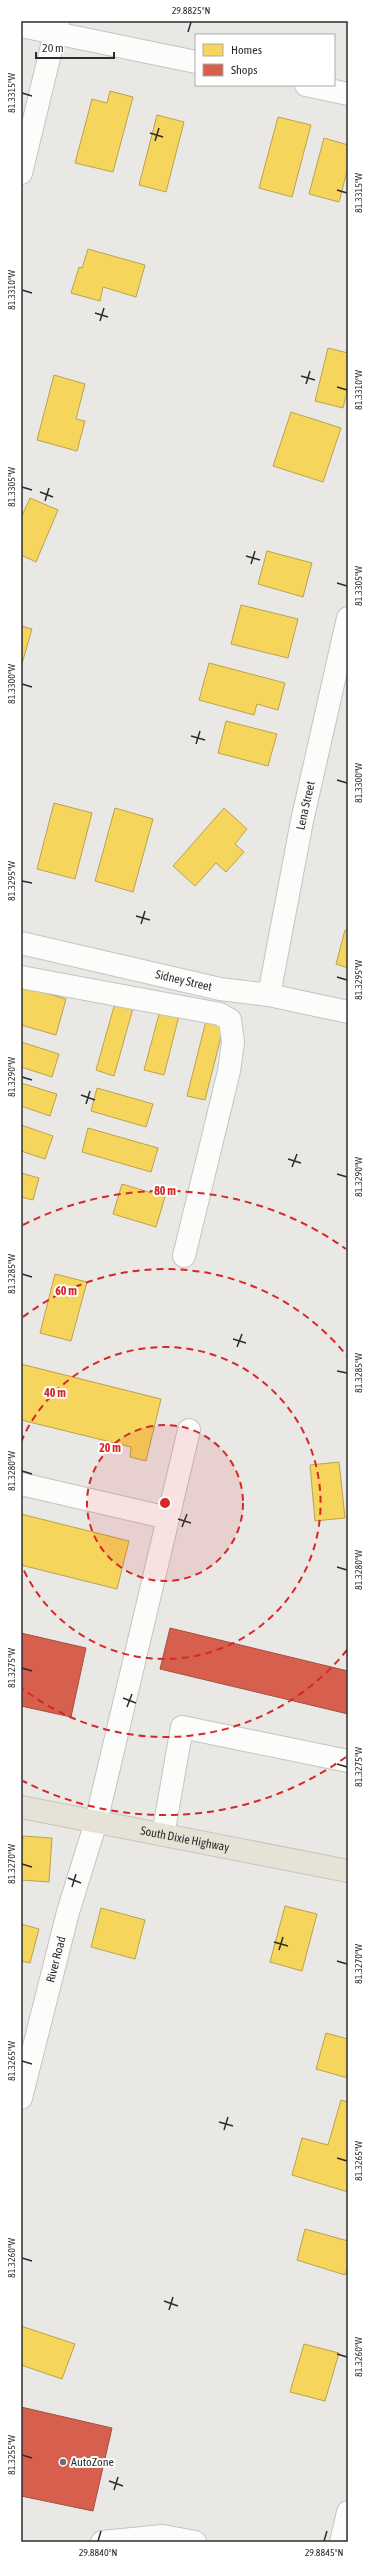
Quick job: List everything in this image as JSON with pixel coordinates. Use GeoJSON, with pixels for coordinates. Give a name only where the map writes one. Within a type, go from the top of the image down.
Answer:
{"type":"FeatureCollection","features":[{"type":"Feature","properties":{"kind":"main road","name":"South Dixie Highway"},"geometry":{"type":"LineString","coordinates":[[21,1807],[348,1872]]}},
{"type":"Feature","properties":{"kind":"street"},"geometry":{"type":"LineString","coordinates":[[21,26],[57,28],[195,62]]}},
{"type":"Feature","properties":{"kind":"street"},"geometry":{"type":"LineString","coordinates":[[21,173],[57,28]]}},
{"type":"Feature","properties":{"kind":"street"},"geometry":{"type":"LineString","coordinates":[[311,86],[348,94]]}},
{"type":"Feature","properties":{"kind":"street","name":"Lena Street"},"geometry":{"type":"LineString","coordinates":[[269,995],[302,821],[348,618]]}},
{"type":"Feature","properties":{"kind":"street","name":"Sidney Street"},"geometry":{"type":"LineString","coordinates":[[21,943],[220,989],[269,995],[348,1012]]}},
{"type":"Feature","properties":{"kind":"street"},"geometry":{"type":"LineString","coordinates":[[21,977],[220,1014],[230,1020],[233,1042],[229,1071],[184,1256]]}},
{"type":"Feature","properties":{"kind":"street","name":"River Road"},"geometry":{"type":"LineString","coordinates":[[21,2098],[68,1912],[96,1822],[189,1430]]}},
{"type":"Feature","properties":{"kind":"street"},"geometry":{"type":"LineString","coordinates":[[21,1484],[168,1518]]}},
{"type":"Feature","properties":{"kind":"street"},"geometry":{"type":"LineString","coordinates":[[162,1835],[182,1727],[348,1760]]}},
{"type":"Feature","properties":{"kind":"street"},"geometry":{"type":"LineString","coordinates":[[341,2542],[348,2512]]}},
{"type":"Feature","properties":{"kind":"street"},"geometry":{"type":"LineString","coordinates":[[102,2542],[163,2536],[195,2542]]}},
{"type":"Feature","properties":{"kind":"building: Homes"},"geometry":{"type":"Polygon","coordinates":[[[110,91],[133,97],[113,172],[75,163],[92,99],[107,103],[110,91]]]}},
{"type":"Feature","properties":{"kind":"building: Homes"},"geometry":{"type":"Polygon","coordinates":[[[157,115],[184,122],[166,192],[139,185],[157,115]]]}},
{"type":"Feature","properties":{"kind":"building: Homes"},"geometry":{"type":"Polygon","coordinates":[[[278,117],[311,125],[292,197],[259,188],[278,117]]]}},
{"type":"Feature","properties":{"kind":"building: Homes"},"geometry":{"type":"Polygon","coordinates":[[[324,138],[348,145],[348,167],[339,202],[309,194],[324,138]]]}},
{"type":"Feature","properties":{"kind":"building: Homes"},"geometry":{"type":"Polygon","coordinates":[[[88,249],[145,265],[136,297],[103,287],[100,301],[71,293],[79,267],[82,268],[88,249]]]}},
{"type":"Feature","properties":{"kind":"building: Homes"},"geometry":{"type":"Polygon","coordinates":[[[328,348],[348,353],[348,388],[343,408],[315,401],[328,348]]]}},
{"type":"Feature","properties":{"kind":"building: Homes"},"geometry":{"type":"Polygon","coordinates":[[[54,375],[85,384],[76,419],[85,421],[77,451],[37,440],[54,375]]]}},
{"type":"Feature","properties":{"kind":"building: Homes"},"geometry":{"type":"Polygon","coordinates":[[[291,412],[341,428],[323,482],[273,466],[291,412]]]}},
{"type":"Feature","properties":{"kind":"building: Homes"},"geometry":{"type":"Polygon","coordinates":[[[30,498],[58,510],[36,562],[21,555],[21,518],[30,498]]]}},
{"type":"Feature","properties":{"kind":"building: Homes"},"geometry":{"type":"Polygon","coordinates":[[[267,551],[312,563],[303,597],[258,584],[267,551]]]}},
{"type":"Feature","properties":{"kind":"building: Homes"},"geometry":{"type":"Polygon","coordinates":[[[241,605],[298,619],[288,658],[231,644],[241,605]]]}},
{"type":"Feature","properties":{"kind":"building: Homes"},"geometry":{"type":"Polygon","coordinates":[[[21,626],[32,629],[21,667],[21,626]]]}},
{"type":"Feature","properties":{"kind":"building: Homes"},"geometry":{"type":"Polygon","coordinates":[[[209,663],[285,683],[278,710],[257,704],[254,715],[199,700],[209,663]]]}},
{"type":"Feature","properties":{"kind":"building: Homes"},"geometry":{"type":"Polygon","coordinates":[[[226,721],[277,734],[268,766],[218,753],[226,721]]]}},
{"type":"Feature","properties":{"kind":"building: Homes"},"geometry":{"type":"Polygon","coordinates":[[[54,803],[92,813],[75,879],[37,869],[54,803]]]}},
{"type":"Feature","properties":{"kind":"building: Homes"},"geometry":{"type":"Polygon","coordinates":[[[115,808],[153,819],[133,892],[95,881],[115,808]]]}},
{"type":"Feature","properties":{"kind":"building: Homes"},"geometry":{"type":"Polygon","coordinates":[[[224,808],[247,829],[235,844],[244,852],[226,872],[216,863],[195,886],[173,866],[224,808]]]}},
{"type":"Feature","properties":{"kind":"building: Homes"},"geometry":{"type":"Polygon","coordinates":[[[345,930],[348,931],[348,968],[336,964],[345,930]]]}},
{"type":"Feature","properties":{"kind":"building: Homes"},"geometry":{"type":"Polygon","coordinates":[[[21,986],[66,999],[56,1035],[21,1025],[21,986]]]}},
{"type":"Feature","properties":{"kind":"building: Homes"},"geometry":{"type":"Polygon","coordinates":[[[117,996],[135,1001],[114,1076],[96,1070],[117,996]]]}},
{"type":"Feature","properties":{"kind":"building: Homes"},"geometry":{"type":"Polygon","coordinates":[[[161,1007],[180,1012],[164,1075],[144,1070],[161,1007]]]}},
{"type":"Feature","properties":{"kind":"building: Homes"},"geometry":{"type":"Polygon","coordinates":[[[207,1017],[225,1021],[205,1100],[187,1096],[207,1017]]]}},
{"type":"Feature","properties":{"kind":"building: Homes"},"geometry":{"type":"Polygon","coordinates":[[[21,1042],[59,1054],[52,1077],[21,1067],[21,1042]]]}},
{"type":"Feature","properties":{"kind":"building: Homes"},"geometry":{"type":"Polygon","coordinates":[[[21,1083],[57,1094],[50,1116],[21,1106],[21,1083]]]}},
{"type":"Feature","properties":{"kind":"building: Homes"},"geometry":{"type":"Polygon","coordinates":[[[97,1088],[153,1104],[146,1127],[91,1111],[97,1088]]]}},
{"type":"Feature","properties":{"kind":"building: Homes"},"geometry":{"type":"Polygon","coordinates":[[[21,1125],[53,1136],[45,1159],[21,1151],[21,1125]]]}},
{"type":"Feature","properties":{"kind":"building: Homes"},"geometry":{"type":"Polygon","coordinates":[[[88,1128],[158,1148],[151,1172],[82,1152],[88,1128]]]}},
{"type":"Feature","properties":{"kind":"building: Homes"},"geometry":{"type":"Polygon","coordinates":[[[21,1173],[39,1178],[33,1200],[21,1197],[21,1173]]]}},
{"type":"Feature","properties":{"kind":"building: Homes"},"geometry":{"type":"Polygon","coordinates":[[[122,1184],[165,1197],[156,1227],[113,1214],[122,1184]]]}},
{"type":"Feature","properties":{"kind":"building: Homes"},"geometry":{"type":"Polygon","coordinates":[[[55,1274],[87,1282],[71,1341],[40,1333],[55,1274]]]}},
{"type":"Feature","properties":{"kind":"building: Homes"},"geometry":{"type":"Polygon","coordinates":[[[21,1364],[161,1399],[146,1461],[130,1457],[131,1447],[21,1420],[21,1364]]]}},
{"type":"Feature","properties":{"kind":"building: Homes"},"geometry":{"type":"Polygon","coordinates":[[[339,1462],[345,1518],[315,1521],[310,1465],[339,1462]]]}},
{"type":"Feature","properties":{"kind":"building: Homes"},"geometry":{"type":"Polygon","coordinates":[[[21,1514],[129,1541],[117,1589],[21,1565],[21,1514]]]}},
{"type":"Feature","properties":{"kind":"building: Homes"},"geometry":{"type":"Polygon","coordinates":[[[23,1836],[52,1838],[49,1882],[21,1880],[23,1836]]]}},
{"type":"Feature","properties":{"kind":"building: Homes"},"geometry":{"type":"Polygon","coordinates":[[[285,1906],[317,1914],[302,1971],[270,1962],[285,1906]]]}},
{"type":"Feature","properties":{"kind":"building: Homes"},"geometry":{"type":"Polygon","coordinates":[[[101,1908],[145,1920],[135,1959],[91,1947],[101,1908]]]}},
{"type":"Feature","properties":{"kind":"building: Homes"},"geometry":{"type":"Polygon","coordinates":[[[21,1924],[39,1929],[30,1963],[21,1961],[21,1924]]]}},
{"type":"Feature","properties":{"kind":"building: Homes"},"geometry":{"type":"Polygon","coordinates":[[[326,2033],[348,2039],[348,2078],[316,2069],[326,2033]]]}},
{"type":"Feature","properties":{"kind":"building: Homes"},"geometry":{"type":"Polygon","coordinates":[[[341,2100],[348,2102],[348,2192],[292,2175],[302,2138],[328,2145],[341,2100]]]}},
{"type":"Feature","properties":{"kind":"building: Homes"},"geometry":{"type":"Polygon","coordinates":[[[305,2229],[348,2241],[348,2266],[345,2275],[297,2260],[305,2229]]]}},
{"type":"Feature","properties":{"kind":"building: Homes"},"geometry":{"type":"Polygon","coordinates":[[[21,2326],[75,2344],[62,2379],[21,2365],[21,2326]]]}},
{"type":"Feature","properties":{"kind":"building: Homes"},"geometry":{"type":"Polygon","coordinates":[[[304,2344],[339,2353],[325,2401],[290,2392],[304,2344]]]}},
{"type":"Feature","properties":{"kind":"building: Shops"},"geometry":{"type":"Polygon","coordinates":[[[170,1628],[348,1671],[348,1714],[160,1669],[170,1628]]]}},
{"type":"Feature","properties":{"kind":"building: Shops"},"geometry":{"type":"Polygon","coordinates":[[[21,1633],[86,1648],[71,1717],[21,1706],[21,1633]]]}},
{"type":"Feature","properties":{"kind":"building: Shops","name":"AutoZone"},"geometry":{"type":"Polygon","coordinates":[[[21,2407],[112,2428],[93,2511],[21,2496],[21,2407]]]}},
{"type":"Feature","properties":{"kind":"place","name":"AutoZone"},"geometry":{"type":"Point","coordinates":[63,2462]}}]}
